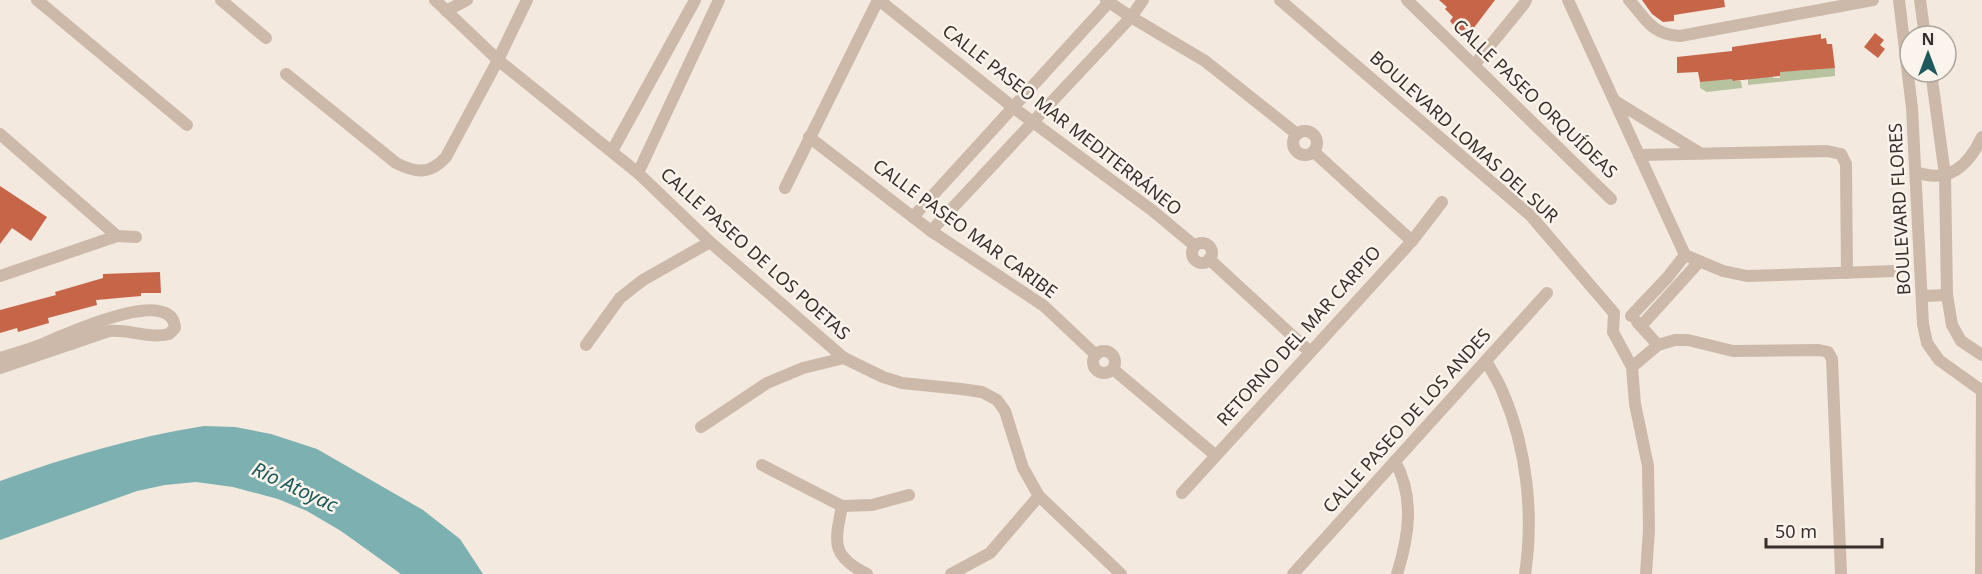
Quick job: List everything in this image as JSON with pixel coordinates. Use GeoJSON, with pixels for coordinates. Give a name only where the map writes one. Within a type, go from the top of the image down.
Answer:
{"type":"FeatureCollection","features":[{"type":"Feature","properties":{"kind":"street"},"geometry":{"type":"LineString","coordinates":[[37,0],[187,125]]}},
{"type":"Feature","properties":{"kind":"street"},"geometry":{"type":"LineString","coordinates":[[221,0],[266,38]]}},
{"type":"Feature","properties":{"kind":"street","name":"CALLE PASEO DE LOS POETAS"},"geometry":{"type":"LineString","coordinates":[[435,0],[498,60],[639,173],[710,242],[844,358],[902,384],[971,390],[982,392],[997,400],[1005,411],[1023,468],[1039,496],[1121,574]]}},
{"type":"Feature","properties":{"kind":"street"},"geometry":{"type":"LineString","coordinates":[[446,11],[467,0]]}},
{"type":"Feature","properties":{"kind":"street"},"geometry":{"type":"LineString","coordinates":[[286,74],[396,163],[411,170],[428,171],[446,157],[527,0]]}},
{"type":"Feature","properties":{"kind":"street"},"geometry":{"type":"LineString","coordinates":[[612,151],[695,0]]}},
{"type":"Feature","properties":{"kind":"street"},"geometry":{"type":"LineString","coordinates":[[785,188],[878,0]]}},
{"type":"Feature","properties":{"kind":"street","name":"CALLE PASEO MAR MEDITERRÁNEO"},"geometry":{"type":"LineString","coordinates":[[878,0],[1014,108],[1153,211],[1195,246],[1202,243],[1209,246],[1212,252],[1209,259],[1310,351]]}},
{"type":"Feature","properties":{"kind":"street"},"geometry":{"type":"LineString","coordinates":[[931,231],[1131,17],[1143,0]]}},
{"type":"Feature","properties":{"kind":"street","name":"BOULEVARD LOMAS DEL SUR"},"geometry":{"type":"LineString","coordinates":[[1280,0],[1531,216],[1614,313]]}},
{"type":"Feature","properties":{"kind":"street","name":"CALLE PASEO ORQUÍDEAS"},"geometry":{"type":"LineString","coordinates":[[1407,0],[1611,199]]}},
{"type":"Feature","properties":{"kind":"street"},"geometry":{"type":"LineString","coordinates":[[1475,64],[1526,0]]}},
{"type":"Feature","properties":{"kind":"street"},"geometry":{"type":"LineString","coordinates":[[1568,0],[1685,255],[1723,271],[1747,276],[1895,271]]}},
{"type":"Feature","properties":{"kind":"street"},"geometry":{"type":"LineString","coordinates":[[1629,0],[1655,30],[1666,35],[1680,36],[1873,0]]}},
{"type":"Feature","properties":{"kind":"street","name":"BOULEVARD FLORES"},"geometry":{"type":"LineString","coordinates":[[1899,0],[1912,108],[1923,324],[1927,343],[1939,360],[1982,390]]}},
{"type":"Feature","properties":{"kind":"street"},"geometry":{"type":"LineString","coordinates":[[1920,0],[1923,24]]}},
{"type":"Feature","properties":{"kind":"street"},"geometry":{"type":"LineString","coordinates":[[639,173],[716,1]]}},
{"type":"Feature","properties":{"kind":"street"},"geometry":{"type":"LineString","coordinates":[[913,217],[1109,1],[1131,17],[1205,61],[1297,134],[1304,131],[1311,132],[1316,138],[1317,145],[1314,152],[1412,240]]}},
{"type":"Feature","properties":{"kind":"street"},"geometry":{"type":"LineString","coordinates":[[1933,84],[1945,175],[1947,295],[1952,325],[1961,341],[1982,355]]}},
{"type":"Feature","properties":{"kind":"street"},"geometry":{"type":"LineString","coordinates":[[1614,100],[1700,154]]}},
{"type":"Feature","properties":{"kind":"street"},"geometry":{"type":"LineString","coordinates":[[0,134],[117,236]]}},
{"type":"Feature","properties":{"kind":"street","name":"CALLE PASEO MAR CARIBE"},"geometry":{"type":"LineString","coordinates":[[809,137],[931,231],[1044,306],[1096,355],[1103,351],[1112,353],[1116,361],[1113,369],[1215,456]]}},
{"type":"Feature","properties":{"kind":"street"},"geometry":{"type":"LineString","coordinates":[[1916,172],[1930,177],[1945,175],[1962,166],[1974,154],[1982,137]]}},
{"type":"Feature","properties":{"kind":"street"},"geometry":{"type":"LineString","coordinates":[[1639,155],[1827,151],[1841,154],[1846,164],[1847,273]]}},
{"type":"Feature","properties":{"kind":"street","name":"RETORNO DEL MAR CARPIO"},"geometry":{"type":"LineString","coordinates":[[1182,493],[1412,240],[1442,202]]}},
{"type":"Feature","properties":{"kind":"street"},"geometry":{"type":"LineString","coordinates":[[0,276],[117,236],[136,237]]}},
{"type":"Feature","properties":{"kind":"street"},"geometry":{"type":"LineString","coordinates":[[586,345],[620,298],[643,280],[710,242]]}},
{"type":"Feature","properties":{"kind":"street"},"geometry":{"type":"LineString","coordinates":[[1631,316],[1685,255]]}},
{"type":"Feature","properties":{"kind":"street"},"geometry":{"type":"LineString","coordinates":[[1641,326],[1698,262]]}},
{"type":"Feature","properties":{"kind":"street","name":"CALLE PASEO DE LOS ANDES"},"geometry":{"type":"LineString","coordinates":[[1293,574],[1547,293]]}},
{"type":"Feature","properties":{"kind":"street"},"geometry":{"type":"LineString","coordinates":[[1923,296],[1947,295]]}},
{"type":"Feature","properties":{"kind":"street"},"geometry":{"type":"LineString","coordinates":[[0,358],[37,346],[100,320],[124,314],[160,312],[169,314],[175,322],[175,328],[169,334],[152,336],[125,331],[109,331],[0,368]]}},
{"type":"Feature","properties":{"kind":"street"},"geometry":{"type":"LineString","coordinates":[[1646,574],[1649,530],[1648,466],[1635,404],[1632,367],[1613,332],[1614,313],[1631,316],[1658,345]]}},
{"type":"Feature","properties":{"kind":"street"},"geometry":{"type":"LineString","coordinates":[[1632,367],[1658,345],[1675,340],[1688,340],[1734,351],[1819,350],[1828,352],[1832,359],[1841,574]]}},
{"type":"Feature","properties":{"kind":"street"},"geometry":{"type":"LineString","coordinates":[[701,427],[767,383],[803,368],[844,358]]}},
{"type":"Feature","properties":{"kind":"street"},"geometry":{"type":"LineString","coordinates":[[1486,360],[1503,393],[1515,429],[1525,474],[1528,519],[1525,574]]}},
{"type":"Feature","properties":{"kind":"street"},"geometry":{"type":"LineString","coordinates":[[1981,574],[1982,390]]}},
{"type":"Feature","properties":{"kind":"street"},"geometry":{"type":"LineString","coordinates":[[1395,461],[1407,491],[1410,514],[1403,556],[1397,574]]}},
{"type":"Feature","properties":{"kind":"street"},"geometry":{"type":"LineString","coordinates":[[762,465],[843,506],[872,505],[909,495]]}},
{"type":"Feature","properties":{"kind":"street"},"geometry":{"type":"LineString","coordinates":[[951,574],[990,553],[1039,496]]}},
{"type":"Feature","properties":{"kind":"street"},"geometry":{"type":"LineString","coordinates":[[843,506],[837,533],[837,549],[849,566],[867,574]]}},
{"type":"Feature","properties":{"kind":"green space"},"geometry":{"type":"Polygon","coordinates":[[[1810,53],[1835,68],[1835,76],[1748,85],[1748,78],[1772,73],[1773,78],[1780,78],[1779,61],[1790,60],[1791,71],[1808,70],[1810,53]]]}},
{"type":"Feature","properties":{"kind":"green space"},"geometry":{"type":"Polygon","coordinates":[[[1732,76],[1733,81],[1741,81],[1742,88],[1707,92],[1700,88],[1700,82],[1732,76]]]}},
{"type":"Feature","properties":{"kind":"water","name":"Río Atoyac"},"geometry":{"type":"Polygon","coordinates":[[[204,426],[235,427],[271,434],[317,449],[423,510],[460,539],[483,574],[401,574],[341,531],[307,511],[278,499],[233,487],[196,482],[137,491],[0,540],[0,481],[101,449],[204,426]]]}},
{"type":"Feature","properties":{"kind":"building"},"geometry":{"type":"Polygon","coordinates":[[[1439,0],[1495,0],[1473,29],[1471,27],[1461,31],[1450,21],[1453,17],[1439,0]]]}},
{"type":"Feature","properties":{"kind":"building"},"geometry":{"type":"Polygon","coordinates":[[[1642,0],[1724,0],[1725,7],[1674,15],[1674,21],[1663,22],[1652,14],[1642,0]]]}},
{"type":"Feature","properties":{"kind":"building"},"geometry":{"type":"Polygon","coordinates":[[[1875,33],[1884,40],[1880,45],[1885,49],[1878,58],[1864,47],[1875,33]]]}},
{"type":"Feature","properties":{"kind":"building"},"geometry":{"type":"Polygon","coordinates":[[[1821,34],[1821,39],[1826,38],[1827,44],[1832,44],[1835,68],[1780,72],[1780,76],[1733,81],[1732,79],[1700,82],[1698,72],[1677,73],[1677,57],[1732,51],[1732,47],[1821,34]]]}},
{"type":"Feature","properties":{"kind":"building"},"geometry":{"type":"Polygon","coordinates":[[[0,186],[47,217],[31,241],[12,228],[0,244],[0,186]]]}},
{"type":"Feature","properties":{"kind":"building"},"geometry":{"type":"Polygon","coordinates":[[[160,272],[161,293],[141,293],[141,296],[96,300],[97,305],[48,318],[49,323],[18,332],[17,328],[0,333],[0,310],[56,295],[55,292],[103,278],[103,274],[160,272]]]}}]}
